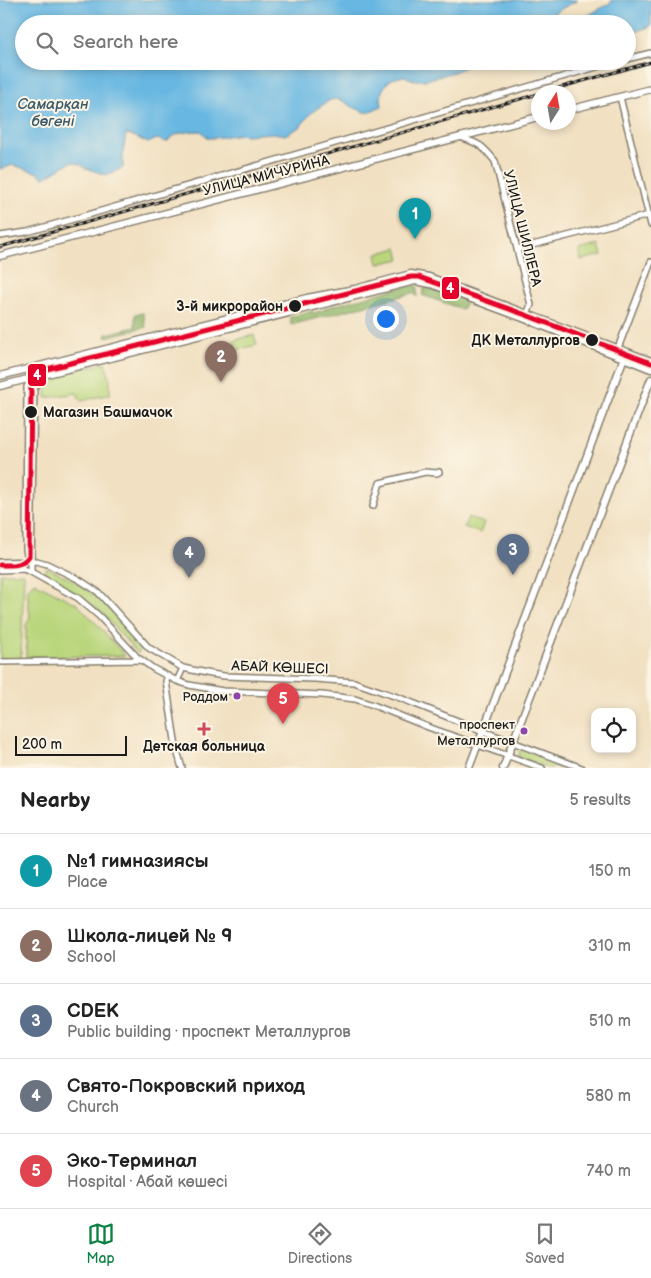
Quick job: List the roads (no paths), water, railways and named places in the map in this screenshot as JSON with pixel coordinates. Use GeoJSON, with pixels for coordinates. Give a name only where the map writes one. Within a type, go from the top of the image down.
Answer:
{"type":"FeatureCollection","features":[{"type":"Feature","properties":{"kind":"main road"},"geometry":{"type":"LineString","coordinates":[[576,108],[651,89]]}},
{"type":"Feature","properties":{"kind":"main road","name":"УЛИЦА МИЧУРИНА"},"geometry":{"type":"LineString","coordinates":[[0,256],[531,119]]}},
{"type":"Feature","properties":{"kind":"main road"},"geometry":{"type":"LineString","coordinates":[[0,376],[307,298],[355,289],[412,274],[429,277],[651,361]]}},
{"type":"Feature","properties":{"kind":"main road"},"geometry":{"type":"LineString","coordinates":[[0,386],[415,281],[431,284],[523,318],[651,369]]}},
{"type":"Feature","properties":{"kind":"main road"},"geometry":{"type":"LineString","coordinates":[[469,768],[627,352]]}},
{"type":"Feature","properties":{"kind":"main road"},"geometry":{"type":"LineString","coordinates":[[21,381],[31,388],[42,376]]}},
{"type":"Feature","properties":{"kind":"main road"},"geometry":{"type":"LineString","coordinates":[[503,768],[651,380]]}},
{"type":"Feature","properties":{"kind":"street"},"geometry":{"type":"LineString","coordinates":[[636,56],[651,52]]}},
{"type":"Feature","properties":{"kind":"street"},"geometry":{"type":"LineString","coordinates":[[0,236],[27,232],[84,216],[586,70]]}},
{"type":"Feature","properties":{"kind":"street"},"geometry":{"type":"LineString","coordinates":[[620,97],[651,226]]}},
{"type":"Feature","properties":{"kind":"street","name":"УЛИЦА ШИЛЛЕРА"},"geometry":{"type":"LineString","coordinates":[[460,137],[483,146],[495,161],[531,306],[527,314]]}},
{"type":"Feature","properties":{"kind":"street"},"geometry":{"type":"LineString","coordinates":[[517,249],[649,215]]}},
{"type":"Feature","properties":{"kind":"street"},"geometry":{"type":"LineString","coordinates":[[618,348],[651,262]]}},
{"type":"Feature","properties":{"kind":"street"},"geometry":{"type":"LineString","coordinates":[[29,369],[31,388],[29,549],[32,560],[31,572]]}},
{"type":"Feature","properties":{"kind":"street"},"geometry":{"type":"LineString","coordinates":[[372,506],[380,483],[425,472],[439,472]]}},
{"type":"Feature","properties":{"kind":"street"},"geometry":{"type":"LineString","coordinates":[[19,562],[25,557],[29,549]]}},
{"type":"Feature","properties":{"kind":"street"},"geometry":{"type":"LineString","coordinates":[[29,549],[47,564]]}},
{"type":"Feature","properties":{"kind":"street","name":"АБАЙ КӨШЕСІ"},"geometry":{"type":"LineString","coordinates":[[0,562],[32,560],[47,564],[78,579],[98,592],[149,648],[183,668],[224,676],[354,682],[582,768]]}},
{"type":"Feature","properties":{"kind":"street","name":"АБАЙ КӨШЕСІ"},"geometry":{"type":"LineString","coordinates":[[0,570],[31,572],[78,598],[89,606],[141,660],[178,681],[195,687],[223,692],[322,695],[355,699],[542,768]]}},
{"type":"Feature","properties":{"kind":"street"},"geometry":{"type":"LineString","coordinates":[[0,662],[141,660]]}},
{"type":"Feature","properties":{"kind":"street"},"geometry":{"type":"LineString","coordinates":[[178,681],[183,668]]}},
{"type":"Feature","properties":{"kind":"street"},"geometry":{"type":"LineString","coordinates":[[168,676],[166,680],[176,747],[182,768]]}},
{"type":"Feature","properties":{"kind":"water","name":"Самарқан бөгені"},"geometry":{"type":"Polygon","coordinates":[[[0,0],[578,0],[551,15],[15,15],[15,70],[459,70],[426,80],[414,80],[404,76],[392,79],[382,91],[382,106],[366,113],[343,101],[337,99],[330,100],[310,114],[300,127],[285,135],[273,133],[241,134],[208,138],[201,131],[178,134],[167,142],[157,139],[148,143],[126,134],[123,168],[106,175],[71,162],[44,178],[38,173],[13,165],[0,169],[0,0]]]}},
{"type":"Feature","properties":{"kind":"water"},"geometry":{"type":"Polygon","coordinates":[[[612,0],[651,0],[651,26],[636,32],[636,15],[589,15],[612,0]]]}},
{"type":"Feature","properties":{"kind":"railway"},"geometry":{"type":"LineString","coordinates":[[636,66],[651,62]]}},
{"type":"Feature","properties":{"kind":"railway"},"geometry":{"type":"LineString","coordinates":[[569,85],[622,70]]}},
{"type":"Feature","properties":{"kind":"railway"},"geometry":{"type":"LineString","coordinates":[[0,247],[531,96]]}},
{"type":"Feature","properties":{"kind":"place","name":"№1 гимназиясы"},"geometry":{"type":"Point","coordinates":[415,239]}},
{"type":"Feature","properties":{"kind":"place","name":"3-й микрорайон"},"geometry":{"type":"Point","coordinates":[295,306]}},
{"type":"Feature","properties":{"kind":"place","name":"ДК Металлургов"},"geometry":{"type":"Point","coordinates":[592,340]}},
{"type":"Feature","properties":{"kind":"place","name":"Школа-лицей № 9"},"geometry":{"type":"Point","coordinates":[221,382]}},
{"type":"Feature","properties":{"kind":"place","name":"Магазин Башмачок"},"geometry":{"type":"Point","coordinates":[31,412]}},
{"type":"Feature","properties":{"kind":"place","name":"CDEK"},"geometry":{"type":"Point","coordinates":[513,575]}},
{"type":"Feature","properties":{"kind":"place","name":"Свято-Покровский приход"},"geometry":{"type":"Point","coordinates":[189,578]}},
{"type":"Feature","properties":{"kind":"place","name":"Роддом"},"geometry":{"type":"Point","coordinates":[237,696]}},
{"type":"Feature","properties":{"kind":"place","name":"Эко-Терминал"},"geometry":{"type":"Point","coordinates":[283,724]}},
{"type":"Feature","properties":{"kind":"place","name":"Детская больница"},"geometry":{"type":"Point","coordinates":[204,729]}},
{"type":"Feature","properties":{"kind":"place","name":"проспект Металлургов"},"geometry":{"type":"Point","coordinates":[524,731]}}]}
